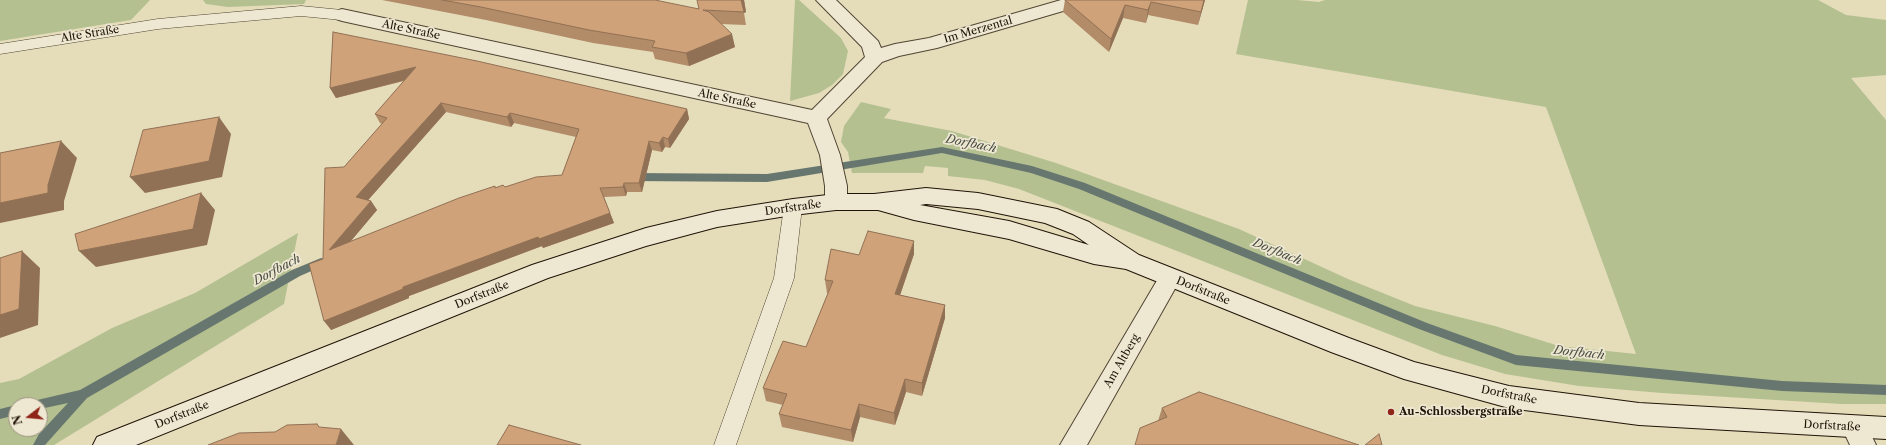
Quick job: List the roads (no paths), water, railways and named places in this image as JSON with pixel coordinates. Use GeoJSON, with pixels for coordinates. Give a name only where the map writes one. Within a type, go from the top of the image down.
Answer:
{"type":"FeatureCollection","features":[{"type":"Feature","properties":{"kind":"main road"},"geometry":{"type":"LineString","coordinates":[[825,0],[871,46],[875,58],[816,118],[830,154],[836,194]]}},
{"type":"Feature","properties":{"kind":"main road","name":"Im Merzental"},"geometry":{"type":"LineString","coordinates":[[875,58],[895,50],[930,44],[1081,0]]}},
{"type":"Feature","properties":{"kind":"main road","name":"Alte Straße"},"geometry":{"type":"LineString","coordinates":[[342,14],[816,118]]}},
{"type":"Feature","properties":{"kind":"main road","name":"Dorfstraße"},"geometry":{"type":"LineString","coordinates":[[106,445],[540,271],[646,237],[717,219],[793,206],[836,194],[914,212],[1009,230],[1094,255],[1131,261],[1170,278],[1413,372],[1509,397],[1661,416],[1860,436],[1886,428]]}},
{"type":"Feature","properties":{"kind":"main road","name":"Am Altberg"},"geometry":{"type":"LineString","coordinates":[[1073,445],[1170,278]]}},
{"type":"Feature","properties":{"kind":"lane","name":"Alte Straße"},"geometry":{"type":"LineString","coordinates":[[0,49],[158,24],[301,11],[342,14]]}},
{"type":"Feature","properties":{"kind":"lane"},"geometry":{"type":"LineString","coordinates":[[725,445],[784,278],[793,206]]}},
{"type":"Feature","properties":{"kind":"waterway","name":"Dorfbach"},"geometry":{"type":"LineString","coordinates":[[632,177],[767,178],[942,150],[1032,170],[1082,186],[1423,326],[1516,360],[1782,386],[1886,390]]}},
{"type":"Feature","properties":{"kind":"waterway","name":"Dorfbach"},"geometry":{"type":"LineString","coordinates":[[83,394],[296,273],[321,262]]}},
{"type":"Feature","properties":{"kind":"waterway"},"geometry":{"type":"LineString","coordinates":[[48,402],[83,394]]}},
{"type":"Feature","properties":{"kind":"waterway","name":"Dorfbach"},"geometry":{"type":"LineString","coordinates":[[39,445],[43,438],[83,394]]}},
{"type":"Feature","properties":{"kind":"waterway"},"geometry":{"type":"LineString","coordinates":[[0,414],[8,412]]}},
{"type":"Feature","properties":{"kind":"place","name":"Au-Schlossbergstraße"},"geometry":{"type":"Point","coordinates":[1391,412]}}]}
